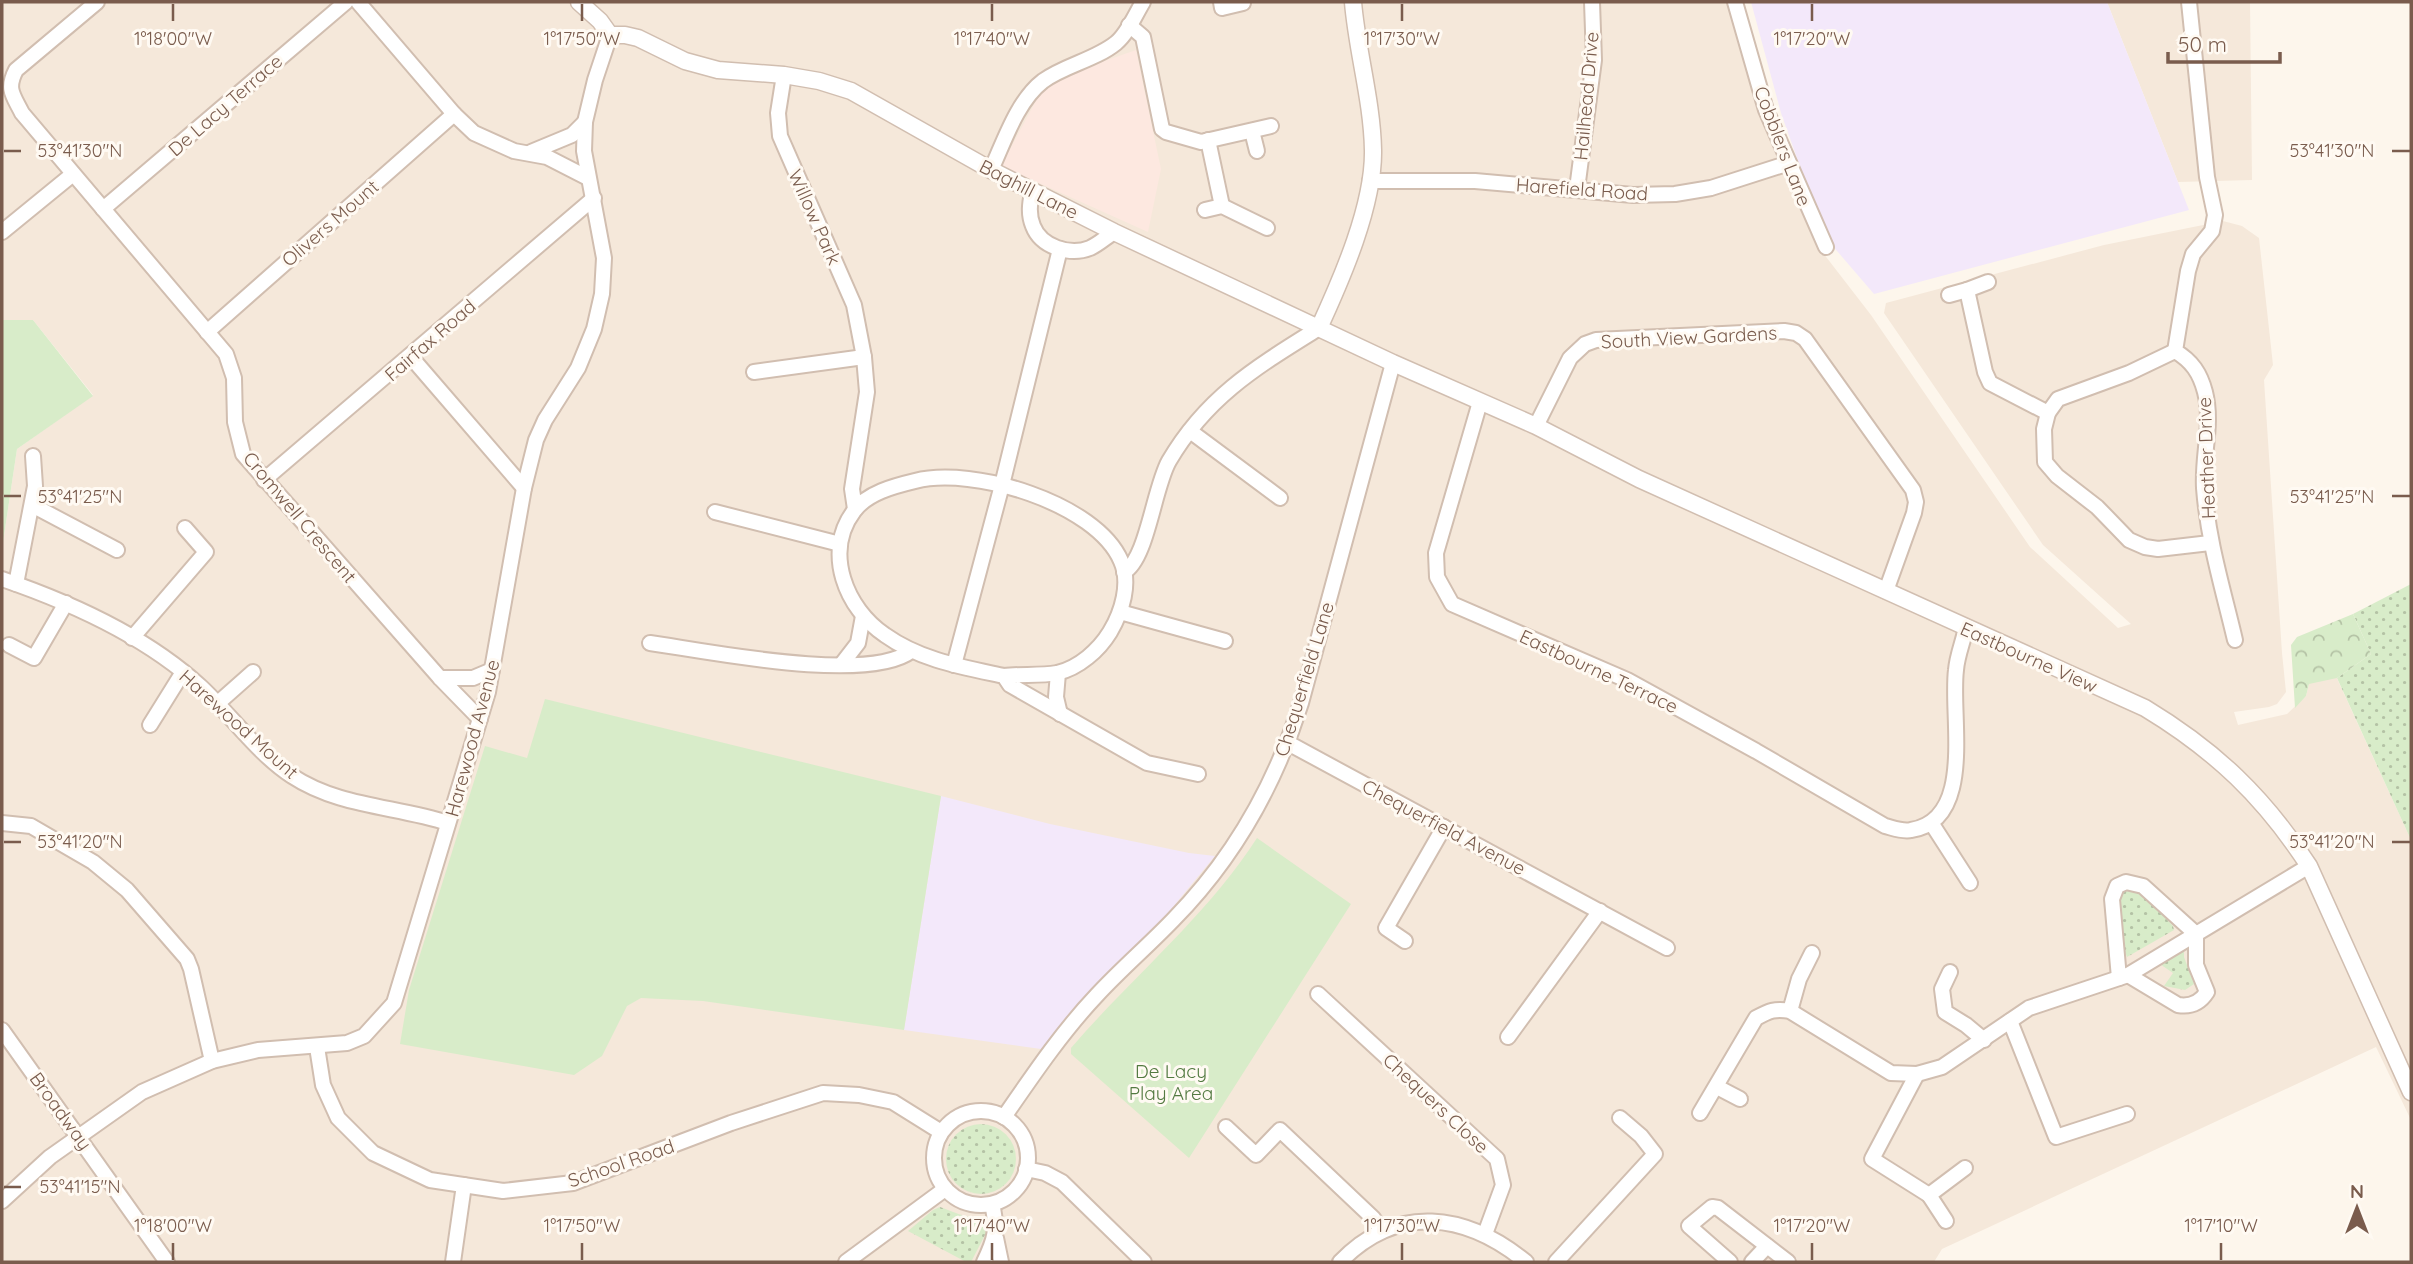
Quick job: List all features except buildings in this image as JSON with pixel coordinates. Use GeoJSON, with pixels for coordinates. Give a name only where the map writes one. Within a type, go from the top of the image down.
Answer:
{"type":"FeatureCollection","features":[{"type":"Feature","properties":{"kind":"street","name":"Cromwell Crescent"},"geometry":{"type":"LineString","coordinates":[[97,2],[16,70],[10,81],[11,92],[22,113],[226,354],[234,378],[236,422],[243,454],[440,678],[480,719]]}},
{"type":"Feature","properties":{"kind":"street","name":"De Lacy Terrace"},"geometry":{"type":"LineString","coordinates":[[103,209],[346,2]]}},
{"type":"Feature","properties":{"kind":"street"},"geometry":{"type":"LineString","coordinates":[[358,2],[454,114],[474,133],[514,151],[530,152],[565,164],[588,178]]}},
{"type":"Feature","properties":{"kind":"street"},"geometry":{"type":"LineString","coordinates":[[579,2],[600,20],[610,36]]}},
{"type":"Feature","properties":{"kind":"street"},"geometry":{"type":"LineString","coordinates":[[991,170],[1020,110],[1031,94],[1042,82],[1116,43],[1143,2]]}},
{"type":"Feature","properties":{"kind":"street"},"geometry":{"type":"LineString","coordinates":[[1221,2],[1222,8],[1243,3]]}},
{"type":"Feature","properties":{"kind":"street"},"geometry":{"type":"LineString","coordinates":[[1319,328],[1344,273],[1370,181],[1373,151],[1370,117],[1353,2]]}},
{"type":"Feature","properties":{"kind":"street","name":"Hailhead Drive"},"geometry":{"type":"LineString","coordinates":[[1577,189],[1594,60],[1592,2]]}},
{"type":"Feature","properties":{"kind":"street","name":"Cobblers Lane"},"geometry":{"type":"LineString","coordinates":[[1735,2],[1766,110],[1826,247]]}},
{"type":"Feature","properties":{"kind":"street"},"geometry":{"type":"LineString","coordinates":[[2189,2],[2207,177],[2215,215],[2211,231],[2193,254],[2175,351],[2129,373],[2058,398],[2048,413],[2043,429],[2045,462],[2057,476],[2097,507],[2129,540],[2158,549],[2210,543]]}},
{"type":"Feature","properties":{"kind":"street"},"geometry":{"type":"LineString","coordinates":[[1129,25],[1143,37],[1162,129],[1166,132],[1200,142],[1271,126]]}},
{"type":"Feature","properties":{"kind":"street","name":"Baghill Lane"},"geometry":{"type":"LineString","coordinates":[[610,36],[638,38],[685,61],[718,70],[784,75],[819,81],[851,91],[1032,192],[1480,402]]}},
{"type":"Feature","properties":{"kind":"street","name":"Harewood Avenue"},"geometry":{"type":"LineString","coordinates":[[2,1201],[50,1157],[142,1092],[212,1061],[258,1050],[347,1043],[364,1036],[394,1003],[480,719],[492,670],[524,488],[536,440],[545,420],[578,368],[594,329],[602,294],[604,258],[584,151],[585,122],[595,80],[610,36]]}},
{"type":"Feature","properties":{"kind":"street","name":"Willow Park"},"geometry":{"type":"LineString","coordinates":[[784,75],[778,113],[780,136],[854,305],[864,356],[867,392],[852,489],[855,509],[845,526],[840,544],[841,573],[863,616],[885,636],[911,651],[954,665],[1004,676],[1058,673],[1094,652],[1109,634],[1120,612],[1126,582],[1124,572],[1131,569],[1139,556],[1168,462],[1213,402],[1250,371],[1319,328]]}},
{"type":"Feature","properties":{"kind":"street","name":"Olivers Mount"},"geometry":{"type":"LineString","coordinates":[[207,332],[454,114]]}},
{"type":"Feature","properties":{"kind":"street"},"geometry":{"type":"LineString","coordinates":[[530,152],[572,135],[585,122]]}},
{"type":"Feature","properties":{"kind":"street"},"geometry":{"type":"LineString","coordinates":[[1252,131],[1257,151]]}},
{"type":"Feature","properties":{"kind":"street"},"geometry":{"type":"LineString","coordinates":[[1208,140],[1222,206]]}},
{"type":"Feature","properties":{"kind":"street","name":"Harefield Road"},"geometry":{"type":"LineString","coordinates":[[1370,181],[1475,181],[1633,195],[1675,194],[1711,188],[1789,163]]}},
{"type":"Feature","properties":{"kind":"street"},"geometry":{"type":"LineString","coordinates":[[2,232],[73,174]]}},
{"type":"Feature","properties":{"kind":"street"},"geometry":{"type":"LineString","coordinates":[[1032,192],[1032,225],[1046,242],[1060,249],[1073,251],[1088,248],[1114,232]]}},
{"type":"Feature","properties":{"kind":"street","name":"Fairfax Road"},"geometry":{"type":"LineString","coordinates":[[264,480],[594,198]]}},
{"type":"Feature","properties":{"kind":"street"},"geometry":{"type":"LineString","coordinates":[[1205,210],[1222,206],[1267,228]]}},
{"type":"Feature","properties":{"kind":"street"},"geometry":{"type":"LineString","coordinates":[[954,665],[1060,249]]}},
{"type":"Feature","properties":{"kind":"street"},"geometry":{"type":"LineString","coordinates":[[1949,295],[1988,282]]}},
{"type":"Feature","properties":{"kind":"street"},"geometry":{"type":"LineString","coordinates":[[1967,290],[1985,372],[1990,383],[2048,413]]}},
{"type":"Feature","properties":{"kind":"street","name":"South View Gardens"},"geometry":{"type":"LineString","coordinates":[[1536,426],[1570,358],[1585,344],[1595,340],[1784,331],[1796,333],[1805,339],[1913,490],[1916,502],[1914,513],[1886,591]]}},
{"type":"Feature","properties":{"kind":"street","name":"Heather Drive"},"geometry":{"type":"LineString","coordinates":[[2175,351],[2190,360],[2199,373],[2206,393],[2208,443],[2204,477],[2210,543],[2235,640]]}},
{"type":"Feature","properties":{"kind":"street"},"geometry":{"type":"LineString","coordinates":[[754,372],[864,356]]}},
{"type":"Feature","properties":{"kind":"street"},"geometry":{"type":"LineString","coordinates":[[411,357],[524,488]]}},
{"type":"Feature","properties":{"kind":"street","name":"Chequerfield Lane"},"geometry":{"type":"LineString","coordinates":[[1003,1117],[1058,1040],[1088,1005],[1174,920],[1225,859],[1259,805],[1288,743],[1393,363]]}},
{"type":"Feature","properties":{"kind":"street","name":"Eastbourne View"},"geometry":{"type":"LineString","coordinates":[[1480,402],[1536,426],[1639,478],[2145,708],[2185,732],[2253,790],[2280,823],[2309,866],[2411,1092]]}},
{"type":"Feature","properties":{"kind":"street","name":"Eastbourne Terrace"},"geometry":{"type":"LineString","coordinates":[[1480,402],[1436,553],[1437,577],[1452,604],[1626,680],[1885,826],[1909,831],[1931,824]]}},
{"type":"Feature","properties":{"kind":"street"},"geometry":{"type":"LineString","coordinates":[[1190,431],[1280,498]]}},
{"type":"Feature","properties":{"kind":"street"},"geometry":{"type":"LineString","coordinates":[[9,581],[32,505],[35,486],[33,456]]}},
{"type":"Feature","properties":{"kind":"street"},"geometry":{"type":"LineString","coordinates":[[855,509],[876,494],[920,480],[964,479],[1002,485],[1025,491],[1078,516],[1101,533],[1115,551],[1124,572]]}},
{"type":"Feature","properties":{"kind":"street"},"geometry":{"type":"LineString","coordinates":[[32,505],[117,550]]}},
{"type":"Feature","properties":{"kind":"street"},"geometry":{"type":"LineString","coordinates":[[715,512],[840,544]]}},
{"type":"Feature","properties":{"kind":"street"},"geometry":{"type":"LineString","coordinates":[[132,638],[206,552],[185,528]]}},
{"type":"Feature","properties":{"kind":"street","name":"Harewood Mount"},"geometry":{"type":"LineString","coordinates":[[9,581],[66,603],[132,638],[183,672],[280,767],[314,788],[348,801],[410,811],[448,823]]}},
{"type":"Feature","properties":{"kind":"street"},"geometry":{"type":"LineString","coordinates":[[9,645],[34,658],[66,603]]}},
{"type":"Feature","properties":{"kind":"street"},"geometry":{"type":"LineString","coordinates":[[1120,612],[1225,641]]}},
{"type":"Feature","properties":{"kind":"street"},"geometry":{"type":"LineString","coordinates":[[841,665],[858,643],[863,616]]}},
{"type":"Feature","properties":{"kind":"street"},"geometry":{"type":"LineString","coordinates":[[1966,628],[1956,670],[1956,774],[1944,811],[1931,824],[1970,883]]}},
{"type":"Feature","properties":{"kind":"street"},"geometry":{"type":"LineString","coordinates":[[650,643],[801,664],[841,665],[894,661],[911,651]]}},
{"type":"Feature","properties":{"kind":"street"},"geometry":{"type":"LineString","coordinates":[[440,678],[472,678],[492,670]]}},
{"type":"Feature","properties":{"kind":"street"},"geometry":{"type":"LineString","coordinates":[[150,725],[183,672]]}},
{"type":"Feature","properties":{"kind":"street"},"geometry":{"type":"LineString","coordinates":[[218,704],[253,672]]}},
{"type":"Feature","properties":{"kind":"street"},"geometry":{"type":"LineString","coordinates":[[1058,673],[1056,697],[1060,714]]}},
{"type":"Feature","properties":{"kind":"street","name":"Willow Park"},"geometry":{"type":"LineString","coordinates":[[1004,676],[1010,685],[1147,763],[1199,774]]}},
{"type":"Feature","properties":{"kind":"street","name":"Chequerfield Avenue"},"geometry":{"type":"LineString","coordinates":[[1288,743],[1667,948]]}},
{"type":"Feature","properties":{"kind":"street"},"geometry":{"type":"LineString","coordinates":[[2,823],[31,826],[65,844],[93,862],[127,890],[187,959],[212,1061]]}},
{"type":"Feature","properties":{"kind":"street"},"geometry":{"type":"LineString","coordinates":[[1405,941],[1386,928],[1444,827]]}},
{"type":"Feature","properties":{"kind":"street"},"geometry":{"type":"LineString","coordinates":[[1700,1113],[1756,1017],[1777,1008],[1790,1011],[1891,1073],[1917,1074],[1942,1067],[2029,1008],[2123,976],[2309,866]]}},
{"type":"Feature","properties":{"kind":"street"},"geometry":{"type":"LineString","coordinates":[[2126,882],[2143,886],[2196,934],[2196,965],[2207,992],[2197,1003],[2178,1005],[2123,976],[2112,899],[2117,886],[2126,882]]}},
{"type":"Feature","properties":{"kind":"street"},"geometry":{"type":"LineString","coordinates":[[1508,1037],[1600,911]]}},
{"type":"Feature","properties":{"kind":"street"},"geometry":{"type":"LineString","coordinates":[[1790,1011],[1799,979],[1812,953]]}},
{"type":"Feature","properties":{"kind":"street"},"geometry":{"type":"LineString","coordinates":[[1942,979],[1945,1012],[1984,1040]]}},
{"type":"Feature","properties":{"kind":"street","name":"Chequers Close"},"geometry":{"type":"LineString","coordinates":[[1318,994],[1497,1159],[1503,1185],[1485,1234]]}},
{"type":"Feature","properties":{"kind":"street"},"geometry":{"type":"LineString","coordinates":[[2010,1021],[2056,1137],[2127,1114]]}},
{"type":"Feature","properties":{"kind":"street","name":"Broadway"},"geometry":{"type":"LineString","coordinates":[[2,1030],[167,1262]]}},
{"type":"Feature","properties":{"kind":"street","name":"School Road"},"geometry":{"type":"LineString","coordinates":[[317,1047],[323,1085],[338,1118],[373,1153],[430,1180],[503,1191],[573,1183],[731,1123],[823,1093],[859,1095],[893,1101],[941,1132]]}},
{"type":"Feature","properties":{"kind":"street"},"geometry":{"type":"LineString","coordinates":[[1917,1074],[1872,1159],[1929,1195],[1946,1221]]}},
{"type":"Feature","properties":{"kind":"street"},"geometry":{"type":"LineString","coordinates":[[1717,1087],[1740,1099]]}},
{"type":"Feature","properties":{"kind":"street"},"geometry":{"type":"LineString","coordinates":[[990,1112],[1003,1117],[1013,1124],[1026,1145],[1026,1169],[1022,1180],[1015,1190],[992,1204],[976,1205],[959,1200],[945,1189],[937,1176],[935,1146],[941,1132],[963,1114],[990,1112]]}},
{"type":"Feature","properties":{"kind":"street"},"geometry":{"type":"LineString","coordinates":[[1556,1262],[1655,1154],[1641,1136],[1620,1118]]}},
{"type":"Feature","properties":{"kind":"street"},"geometry":{"type":"LineString","coordinates":[[1226,1127],[1256,1155],[1280,1130],[1373,1218],[1382,1231]]}},
{"type":"Feature","properties":{"kind":"street"},"geometry":{"type":"LineString","coordinates":[[1929,1195],[1965,1168]]}},
{"type":"Feature","properties":{"kind":"street"},"geometry":{"type":"LineString","coordinates":[[1026,1169],[1045,1172],[1062,1182],[1144,1262]]}},
{"type":"Feature","properties":{"kind":"street"},"geometry":{"type":"LineString","coordinates":[[453,1262],[464,1185]]}},
{"type":"Feature","properties":{"kind":"street"},"geometry":{"type":"LineString","coordinates":[[846,1262],[945,1189]]}},
{"type":"Feature","properties":{"kind":"street"},"geometry":{"type":"LineString","coordinates":[[992,1204],[1001,1262]]}},
{"type":"Feature","properties":{"kind":"street"},"geometry":{"type":"LineString","coordinates":[[1730,1262],[1689,1226],[1712,1207],[1718,1208],[1788,1262]]}},
{"type":"Feature","properties":{"kind":"street"},"geometry":{"type":"LineString","coordinates":[[1339,1262],[1382,1231],[1405,1222],[1431,1221],[1454,1224],[1485,1234],[1526,1262]]}},
{"type":"Feature","properties":{"kind":"street"},"geometry":{"type":"LineString","coordinates":[[984,1262],[996,1238]]}},
{"type":"Feature","properties":{"kind":"street"},"geometry":{"type":"LineString","coordinates":[[1752,1262],[1767,1246]]}},
{"type":"Feature","properties":{"kind":"shaded area"},"geometry":{"type":"Polygon","coordinates":[[[2,2],[1735,2],[1820,249],[1871,315],[2030,547],[2118,628],[2131,624],[2043,545],[1884,313],[1886,303],[2104,245],[2223,221],[2242,226],[2259,238],[2273,365],[2264,380],[2286,692],[2277,704],[2234,712],[2238,725],[2287,714],[2306,696],[2309,684],[2329,661],[2411,840],[2411,1120],[2376,1047],[1942,1249],[1934,1262],[2,1262],[2,549],[17,449],[93,395],[33,320],[2,320],[2,2]]]}},
{"type":"Feature","properties":{"kind":"shaded area"},"geometry":{"type":"Polygon","coordinates":[[[1751,2],[2107,2],[2189,210],[1874,294],[1825,237],[1781,113],[1751,2]]]}},
{"type":"Feature","properties":{"kind":"shaded area"},"geometry":{"type":"Polygon","coordinates":[[[2107,2],[2250,2],[2252,180],[2178,182],[2107,2]]]}},
{"type":"Feature","properties":{"kind":"shaded area"},"geometry":{"type":"Polygon","coordinates":[[[1136,50],[1161,169],[1148,232],[1001,166],[1039,95],[1065,75],[1136,50]]]}},
{"type":"Feature","properties":{"kind":"shaded area"},"geometry":{"type":"Polygon","coordinates":[[[941,796],[1050,824],[1215,856],[1163,919],[1085,996],[1041,1049],[904,1030],[941,796]]]}},
{"type":"Feature","properties":{"kind":"green space"},"geometry":{"type":"Polygon","coordinates":[[[2,320],[33,320],[93,396],[17,449],[2,549],[2,320]]]}},
{"type":"Feature","properties":{"kind":"green space"},"geometry":{"type":"Polygon","coordinates":[[[2411,584],[2411,840],[2337,678],[2371,654],[2353,614],[2411,584]]]}},
{"type":"Feature","properties":{"kind":"green space"},"geometry":{"type":"Polygon","coordinates":[[[2353,614],[2371,654],[2337,678],[2309,684],[2306,696],[2295,708],[2291,645],[2297,637],[2353,614]]]}},
{"type":"Feature","properties":{"kind":"green space"},"geometry":{"type":"Polygon","coordinates":[[[545,699],[941,796],[904,1030],[703,1001],[641,998],[627,1006],[602,1056],[574,1075],[400,1044],[409,990],[485,746],[527,758],[545,699]]]}},
{"type":"Feature","properties":{"kind":"green space","name":"De Lacy Play Area"},"geometry":{"type":"Polygon","coordinates":[[[1257,838],[1351,904],[1189,1158],[1071,1054],[1071,1048],[1192,920],[1237,867],[1257,838]]]}},
{"type":"Feature","properties":{"kind":"green space"},"geometry":{"type":"Polygon","coordinates":[[[2123,888],[2140,891],[2174,930],[2127,957],[2118,897],[2123,888]]]}},
{"type":"Feature","properties":{"kind":"green space"},"geometry":{"type":"Polygon","coordinates":[[[2184,948],[2184,957],[2194,984],[2185,990],[2164,986],[2173,973],[2157,962],[2184,948]]]}},
{"type":"Feature","properties":{"kind":"green space"},"geometry":{"type":"Polygon","coordinates":[[[981,1124],[1006,1134],[1016,1159],[1006,1184],[981,1194],[956,1184],[946,1159],[956,1134],[981,1124]]]}},
{"type":"Feature","properties":{"kind":"green space"},"geometry":{"type":"Polygon","coordinates":[[[940,1207],[975,1218],[982,1223],[986,1233],[971,1262],[966,1262],[908,1231],[940,1207]]]}}]}
